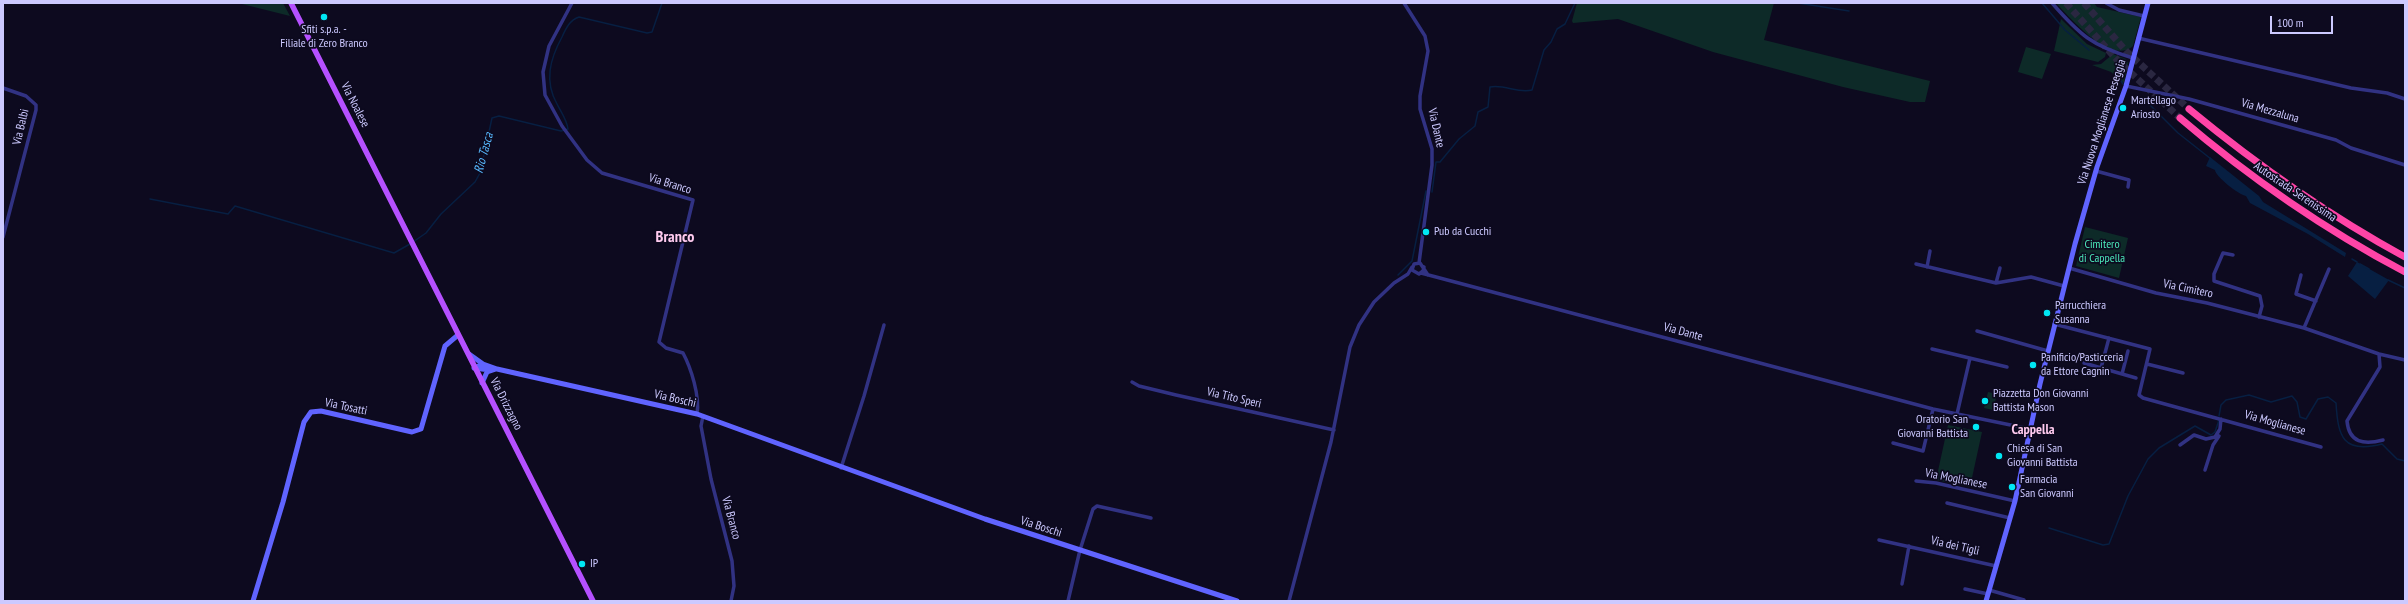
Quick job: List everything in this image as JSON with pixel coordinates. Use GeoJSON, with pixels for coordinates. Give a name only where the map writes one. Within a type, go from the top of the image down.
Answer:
{"type":"FeatureCollection","features":[{"type":"Feature","properties":{"kind":"highway","name":"Autostrada Serenissima"},"geometry":{"type":"LineString","coordinates":[[2189,109],[2287,185],[2357,230],[2405,257]]}},
{"type":"Feature","properties":{"kind":"highway","name":"Autostrada Serenissima"},"geometry":{"type":"LineString","coordinates":[[2180,118],[2242,169],[2279,195],[2351,242],[2405,272]]}},
{"type":"Feature","properties":{"kind":"main road","name":"Via Noalese"},"geometry":{"type":"LineString","coordinates":[[291,3],[399,217]]}},
{"type":"Feature","properties":{"kind":"main road","name":"Via Drizzagno"},"geometry":{"type":"LineString","coordinates":[[399,217],[593,601]]}},
{"type":"Feature","properties":{"kind":"street","name":"Via Dante"},"geometry":{"type":"LineString","coordinates":[[1404,3],[1425,36],[1428,51],[1420,96],[1420,109],[1432,148],[1432,165],[1418,263]]}},
{"type":"Feature","properties":{"kind":"street"},"geometry":{"type":"LineString","coordinates":[[2052,3],[2088,40],[2102,48],[2133,58]]}},
{"type":"Feature","properties":{"kind":"street"},"geometry":{"type":"LineString","coordinates":[[2106,3],[2119,10],[2144,16]]}},
{"type":"Feature","properties":{"kind":"street","name":"Via Nuova Moglianese Peseggia"},"geometry":{"type":"LineString","coordinates":[[2069,268],[2096,171],[2126,86],[2148,3]]}},
{"type":"Feature","properties":{"kind":"street","name":"Via Branco"},"geometry":{"type":"LineString","coordinates":[[572,4],[549,46],[544,64],[542,80],[545,95],[562,126],[586,160],[602,173],[693,200],[659,342],[666,348],[682,353],[692,368],[697,402],[697,414]]}},
{"type":"Feature","properties":{"kind":"street"},"geometry":{"type":"LineString","coordinates":[[2138,38],[2358,90],[2387,93],[2405,99]]}},
{"type":"Feature","properties":{"kind":"street","name":"Via Mezzaluna"},"geometry":{"type":"LineString","coordinates":[[2126,86],[2256,117],[2336,140],[2351,148],[2405,165]]}},
{"type":"Feature","properties":{"kind":"street","name":"Via Balbi"},"geometry":{"type":"LineString","coordinates":[[3,88],[26,96],[36,105],[36,110],[3,237]]}},
{"type":"Feature","properties":{"kind":"street"},"geometry":{"type":"LineString","coordinates":[[2096,171],[2129,180],[2128,187]]}},
{"type":"Feature","properties":{"kind":"street"},"geometry":{"type":"LineString","coordinates":[[1927,267],[1930,252]]}},
{"type":"Feature","properties":{"kind":"street"},"geometry":{"type":"LineString","coordinates":[[2233,255],[2223,253],[2214,274],[2214,281],[2260,296],[2262,306],[2259,317]]}},
{"type":"Feature","properties":{"kind":"street"},"geometry":{"type":"LineString","coordinates":[[1289,601],[1334,430],[1345,366],[1359,325],[1374,302],[1394,283],[1408,274],[1412,267],[1418,263],[1424,267],[1428,275]]}},
{"type":"Feature","properties":{"kind":"street"},"geometry":{"type":"LineString","coordinates":[[1916,264],[1996,283],[2031,277],[2064,286]]}},
{"type":"Feature","properties":{"kind":"street"},"geometry":{"type":"LineString","coordinates":[[1412,267],[1416,274]]}},
{"type":"Feature","properties":{"kind":"street"},"geometry":{"type":"LineString","coordinates":[[1408,274],[1421,273],[1424,267]]}},
{"type":"Feature","properties":{"kind":"street"},"geometry":{"type":"LineString","coordinates":[[1996,283],[2000,268]]}},
{"type":"Feature","properties":{"kind":"street"},"geometry":{"type":"LineString","coordinates":[[1986,601],[2010,518],[2054,324],[2069,268]]}},
{"type":"Feature","properties":{"kind":"street","name":"Via Cimitero"},"geometry":{"type":"LineString","coordinates":[[2069,268],[2156,293],[2304,328],[2379,354],[2405,360]]}},
{"type":"Feature","properties":{"kind":"street"},"geometry":{"type":"LineString","coordinates":[[2304,328],[2329,269]]}},
{"type":"Feature","properties":{"kind":"street","name":"Via Dante"},"geometry":{"type":"LineString","coordinates":[[1421,273],[1933,409],[2030,429]]}},
{"type":"Feature","properties":{"kind":"street"},"geometry":{"type":"LineString","coordinates":[[2301,276],[2296,294],[2316,301]]}},
{"type":"Feature","properties":{"kind":"street"},"geometry":{"type":"LineString","coordinates":[[2054,324],[2150,350],[2147,364],[2183,373]]}},
{"type":"Feature","properties":{"kind":"street"},"geometry":{"type":"LineString","coordinates":[[841,468],[864,396],[884,325]]}},
{"type":"Feature","properties":{"kind":"street"},"geometry":{"type":"LineString","coordinates":[[1977,331],[2048,351]]}},
{"type":"Feature","properties":{"kind":"street","name":"Via Tosatti"},"geometry":{"type":"LineString","coordinates":[[253,601],[304,422],[311,412],[321,410],[412,432],[421,429],[445,346],[458,335]]}},
{"type":"Feature","properties":{"kind":"street"},"geometry":{"type":"LineString","coordinates":[[2101,368],[2109,338]]}},
{"type":"Feature","properties":{"kind":"street"},"geometry":{"type":"LineString","coordinates":[[1932,349],[2007,367]]}},
{"type":"Feature","properties":{"kind":"street"},"geometry":{"type":"LineString","coordinates":[[2122,374],[2128,351]]}},
{"type":"Feature","properties":{"kind":"street","name":"Via Boschi"},"geometry":{"type":"LineString","coordinates":[[467,353],[483,364],[497,369],[697,414],[841,468],[1080,550],[1237,601]]}},
{"type":"Feature","properties":{"kind":"street"},"geometry":{"type":"LineString","coordinates":[[2379,354],[2380,367],[2347,421],[2348,429],[2352,436],[2360,442],[2369,444],[2383,440]]}},
{"type":"Feature","properties":{"kind":"street"},"geometry":{"type":"LineString","coordinates":[[1957,414],[1970,358]]}},
{"type":"Feature","properties":{"kind":"street"},"geometry":{"type":"LineString","coordinates":[[2084,363],[2136,378]]}},
{"type":"Feature","properties":{"kind":"street"},"geometry":{"type":"LineString","coordinates":[[474,368],[483,364]]}},
{"type":"Feature","properties":{"kind":"street","name":"Via Moglianese"},"geometry":{"type":"LineString","coordinates":[[2147,364],[2139,395],[2180,409],[2322,447]]}},
{"type":"Feature","properties":{"kind":"street","name":"Via Boschi"},"geometry":{"type":"LineString","coordinates":[[474,368],[490,370],[497,369]]}},
{"type":"Feature","properties":{"kind":"street"},"geometry":{"type":"LineString","coordinates":[[482,383],[486,374],[490,370]]}},
{"type":"Feature","properties":{"kind":"street","name":"Via Tito Speri"},"geometry":{"type":"LineString","coordinates":[[1132,382],[1139,386],[1176,395],[1334,430]]}},
{"type":"Feature","properties":{"kind":"street"},"geometry":{"type":"LineString","coordinates":[[1893,443],[1923,451],[1933,409]]}},
{"type":"Feature","properties":{"kind":"street","name":"Via Branco"},"geometry":{"type":"LineString","coordinates":[[703,416],[701,426],[710,471],[732,561],[734,586],[731,601]]}},
{"type":"Feature","properties":{"kind":"street"},"geometry":{"type":"LineString","coordinates":[[2180,445],[2194,435],[2206,439],[2215,437],[2220,429],[2222,419]]}},
{"type":"Feature","properties":{"kind":"street"},"geometry":{"type":"LineString","coordinates":[[2206,470],[2213,445],[2224,426],[2222,419]]}},
{"type":"Feature","properties":{"kind":"street","name":"Via Moglianese"},"geometry":{"type":"LineString","coordinates":[[1916,481],[1936,483],[2014,501]]}},
{"type":"Feature","properties":{"kind":"street"},"geometry":{"type":"LineString","coordinates":[[1947,503],[2010,518]]}},
{"type":"Feature","properties":{"kind":"street"},"geometry":{"type":"LineString","coordinates":[[1068,601],[1090,516],[1097,506],[1151,518]]}},
{"type":"Feature","properties":{"kind":"street","name":"Via dei Tigli"},"geometry":{"type":"LineString","coordinates":[[1879,540],[1996,566]]}},
{"type":"Feature","properties":{"kind":"street"},"geometry":{"type":"LineString","coordinates":[[1902,584],[1909,546]]}},
{"type":"Feature","properties":{"kind":"street"},"geometry":{"type":"LineString","coordinates":[[1965,589],[1988,592],[2024,600]]}},
{"type":"Feature","properties":{"kind":"green space"},"geometry":{"type":"Polygon","coordinates":[[[238,3],[283,3],[290,16],[238,3]]]}},
{"type":"Feature","properties":{"kind":"green space"},"geometry":{"type":"Polygon","coordinates":[[[1577,3],[1774,3],[1764,40],[1930,81],[1925,102],[1910,102],[1843,87],[1713,52],[1618,19],[1573,23],[1572,21],[1577,3]]]}},
{"type":"Feature","properties":{"kind":"green space"},"geometry":{"type":"Polygon","coordinates":[[[2056,3],[2094,3],[2097,7],[2141,17],[2133,46],[2124,51],[2114,50],[2103,45],[2092,38],[2056,3]]]}},
{"type":"Feature","properties":{"kind":"green space"},"geometry":{"type":"Polygon","coordinates":[[[2061,19],[2087,44],[2106,53],[2105,57],[2098,62],[2054,51],[2061,19]]]}},
{"type":"Feature","properties":{"kind":"green space"},"geometry":{"type":"Polygon","coordinates":[[[2026,47],[2051,54],[2042,79],[2018,72],[2026,47]]]}},
{"type":"Feature","properties":{"kind":"green space"},"geometry":{"type":"Polygon","coordinates":[[[2113,54],[2126,59],[2128,63],[2124,83],[2111,72],[2092,65],[2101,64],[2113,54]]]}},
{"type":"Feature","properties":{"kind":"green space","name":"Cimitero di Cappella"},"geometry":{"type":"Polygon","coordinates":[[[2085,227],[2128,238],[2119,278],[2076,266],[2085,227]]]}},
{"type":"Feature","properties":{"kind":"green space"},"geometry":{"type":"Polygon","coordinates":[[[1988,392],[1997,394],[1993,410],[1984,408],[1988,392]]]}},
{"type":"Feature","properties":{"kind":"green space"},"geometry":{"type":"Polygon","coordinates":[[[1948,425],[1982,432],[1970,487],[1936,480],[1948,425]]]}},
{"type":"Feature","properties":{"kind":"water"},"geometry":{"type":"Polygon","coordinates":[[[2210,157],[2259,196],[2263,202],[2346,253],[2345,257],[2308,234],[2250,203],[2246,196],[2228,185],[2216,173],[2215,170],[2206,166],[2210,157]]]}},
{"type":"Feature","properties":{"kind":"water"},"geometry":{"type":"Polygon","coordinates":[[[2357,262],[2389,280],[2375,299],[2348,276],[2357,262]]]}},
{"type":"Feature","properties":{"kind":"waterway","name":"Rio Tasca"},"geometry":{"type":"LineString","coordinates":[[413,242],[426,233],[441,214],[475,182],[480,173],[492,118],[499,116],[561,131],[568,129],[565,119],[553,95],[550,70],[554,54],[565,30],[571,22],[579,17],[647,33],[652,32],[662,3]]}},
{"type":"Feature","properties":{"kind":"waterway"},"geometry":{"type":"LineString","coordinates":[[1432,192],[1436,162],[1440,162],[1459,139],[1475,126],[1478,112],[1488,107],[1490,87],[1496,86],[1522,91],[1532,90],[1544,50],[1551,42],[1557,29],[1565,24],[1575,3]]}},
{"type":"Feature","properties":{"kind":"waterway"},"geometry":{"type":"LineString","coordinates":[[1798,3],[1849,11]]}},
{"type":"Feature","properties":{"kind":"waterway"},"geometry":{"type":"LineString","coordinates":[[2042,3],[2065,30],[2089,50]]}},
{"type":"Feature","properties":{"kind":"waterway"},"geometry":{"type":"LineString","coordinates":[[2144,99],[2178,133],[2211,159]]}},
{"type":"Feature","properties":{"kind":"waterway"},"geometry":{"type":"LineString","coordinates":[[1398,275],[1412,261],[1426,191]]}},
{"type":"Feature","properties":{"kind":"waterway","name":"Rio Tasca"},"geometry":{"type":"LineString","coordinates":[[150,199],[228,214],[235,206],[394,253],[410,244]]}},
{"type":"Feature","properties":{"kind":"waterway"},"geometry":{"type":"LineString","coordinates":[[2352,259],[2357,262]]}},
{"type":"Feature","properties":{"kind":"waterway"},"geometry":{"type":"LineString","coordinates":[[2360,264],[2369,269]]}},
{"type":"Feature","properties":{"kind":"waterway"},"geometry":{"type":"LineString","coordinates":[[2388,280],[2405,288]]}},
{"type":"Feature","properties":{"kind":"waterway"},"geometry":{"type":"LineString","coordinates":[[2219,416],[2221,405],[2226,400],[2249,395],[2271,402],[2292,396],[2297,402],[2300,417],[2306,419],[2318,399],[2328,397],[2336,403],[2341,434],[2345,440],[2359,447],[2369,447],[2382,444],[2397,459],[2405,461]]}},
{"type":"Feature","properties":{"kind":"waterway"},"geometry":{"type":"LineString","coordinates":[[2049,528],[2103,545],[2109,544],[2128,496],[2148,459],[2159,448],[2195,426],[2211,435],[2215,432],[2219,420]]}},
{"type":"Feature","properties":{"kind":"tunnel"},"geometry":{"type":"LineString","coordinates":[[2066,3],[2119,62],[2180,118]]}},
{"type":"Feature","properties":{"kind":"tunnel"},"geometry":{"type":"LineString","coordinates":[[2084,3],[2126,51],[2189,109]]}},
{"type":"Feature","properties":{"kind":"place","name":"Sfiti s.p.a. - Filiale di Zero Branco"},"geometry":{"type":"Point","coordinates":[324,17]}},
{"type":"Feature","properties":{"kind":"place","name":"Martellago Ariosto"},"geometry":{"type":"Point","coordinates":[2123,108]}},
{"type":"Feature","properties":{"kind":"place","name":"Pub da Cucchi"},"geometry":{"type":"Point","coordinates":[1426,232]}},
{"type":"Feature","properties":{"kind":"place","name":"Parrucchiera Susanna"},"geometry":{"type":"Point","coordinates":[2047,313]}},
{"type":"Feature","properties":{"kind":"place","name":"Panificio/Pasticceria da Ettore Cagnin"},"geometry":{"type":"Point","coordinates":[2033,365]}},
{"type":"Feature","properties":{"kind":"place","name":"Piazzetta Don Giovanni Battista Mason"},"geometry":{"type":"Point","coordinates":[1985,401]}},
{"type":"Feature","properties":{"kind":"place","name":"Oratorio San Giovanni Battista"},"geometry":{"type":"Point","coordinates":[1976,427]}},
{"type":"Feature","properties":{"kind":"place","name":"Chiesa di San Giovanni Battista"},"geometry":{"type":"Point","coordinates":[1999,456]}},
{"type":"Feature","properties":{"kind":"place","name":"Farmacia San Giovanni"},"geometry":{"type":"Point","coordinates":[2012,487]}},
{"type":"Feature","properties":{"kind":"place","name":"IP"},"geometry":{"type":"Point","coordinates":[582,564]}},
{"type":"Feature","properties":{"kind":"district","name":"Branco"},"geometry":{"type":"Point","coordinates":[675,237]}},
{"type":"Feature","properties":{"kind":"district","name":"Cappella"},"geometry":{"type":"Point","coordinates":[2033,430]}}]}
